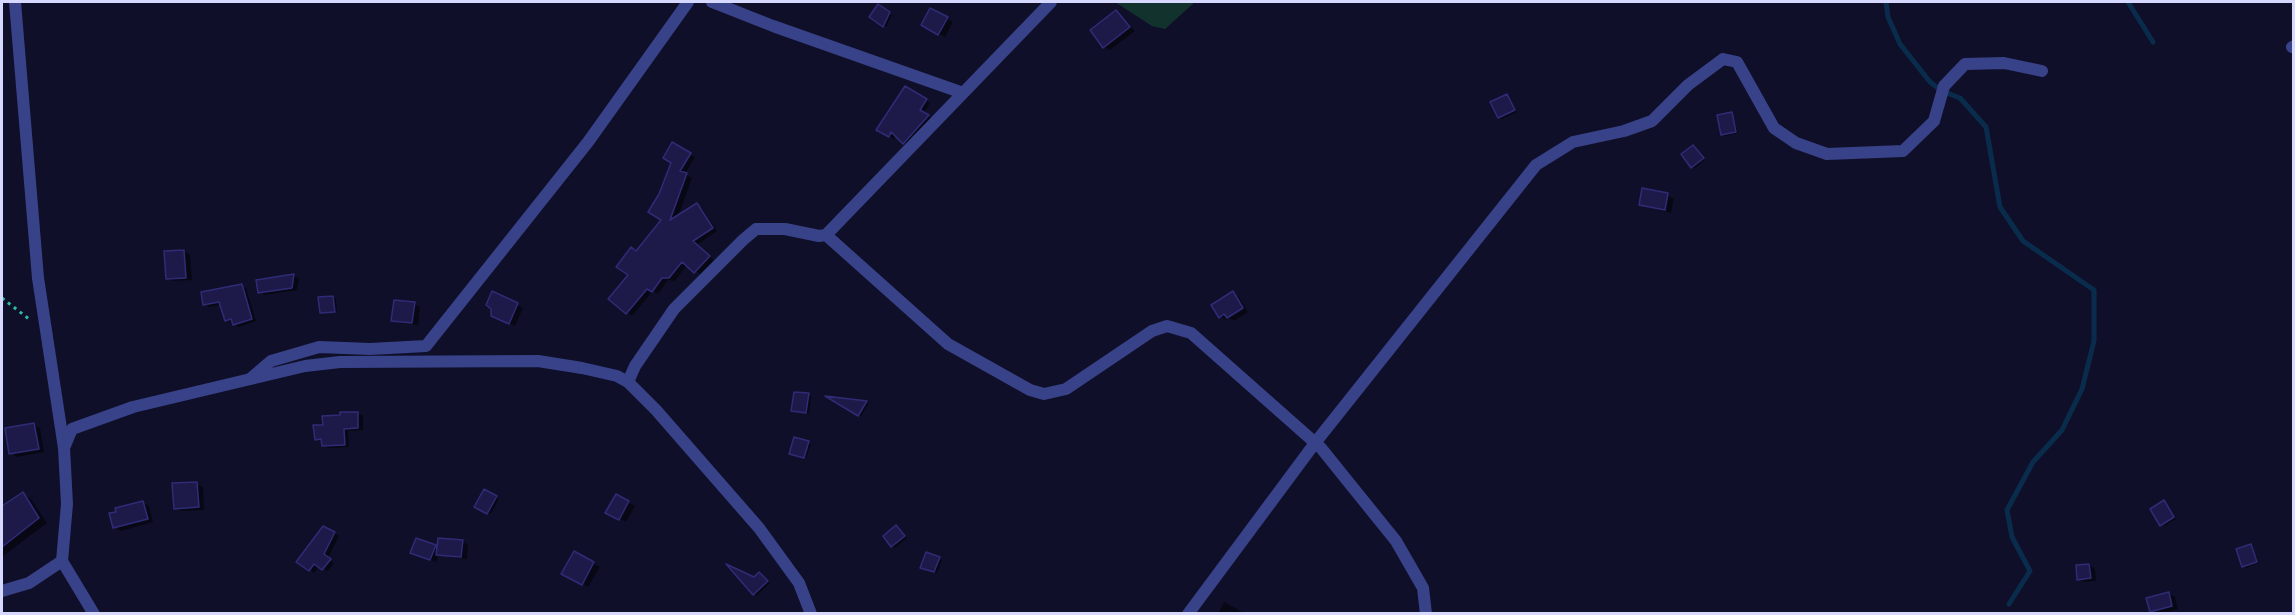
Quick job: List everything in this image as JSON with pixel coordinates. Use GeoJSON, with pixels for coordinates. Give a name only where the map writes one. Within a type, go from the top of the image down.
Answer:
{"type":"FeatureCollection","features":[{"type":"Feature","properties":{"kind":"street"},"geometry":{"type":"LineString","coordinates":[[15,2],[38,279],[64,448],[67,504],[62,561],[94,614]]}},
{"type":"Feature","properties":{"kind":"street"},"geometry":{"type":"LineString","coordinates":[[250,378],[271,361],[319,347],[370,349],[426,346],[588,142],[688,2]]}},
{"type":"Feature","properties":{"kind":"street"},"geometry":{"type":"LineString","coordinates":[[712,2],[963,93]]}},
{"type":"Feature","properties":{"kind":"street"},"geometry":{"type":"LineString","coordinates":[[826,235],[1052,2]]}},
{"type":"Feature","properties":{"kind":"street"},"geometry":{"type":"LineString","coordinates":[[1188,614],[1316,444],[1536,165],[1573,142],[1624,131],[1652,121],[1688,84],[1723,59],[1737,62],[1774,129],[1796,143],[1827,154],[1903,151],[1934,121],[1944,86],[1965,64],[2004,63],[2042,71]]}},
{"type":"Feature","properties":{"kind":"street"},"geometry":{"type":"LineString","coordinates":[[628,382],[635,366],[675,309],[723,258],[756,229],[785,229],[826,235],[948,344],[1030,390],[1044,394],[1066,389],[1152,331],[1167,326],[1178,327],[1191,333],[1316,444],[1396,541],[1423,588],[1426,614]]}},
{"type":"Feature","properties":{"kind":"street"},"geometry":{"type":"LineString","coordinates":[[64,448],[72,429],[134,406],[305,366],[340,362],[538,361],[591,370],[617,376],[628,382],[656,410],[759,528],[799,583],[811,614]]}},
{"type":"Feature","properties":{"kind":"street"},"geometry":{"type":"LineString","coordinates":[[2,591],[29,583],[62,561]]}},
{"type":"Feature","properties":{"kind":"path"},"geometry":{"type":"LineString","coordinates":[[2,298],[46,334]]}},
{"type":"Feature","properties":{"kind":"green space"},"geometry":{"type":"Polygon","coordinates":[[[1115,2],[1195,2],[1165,29],[1152,26],[1115,2]]]}},
{"type":"Feature","properties":{"kind":"building"},"geometry":{"type":"Polygon","coordinates":[[[878,4],[890,12],[883,27],[869,17],[878,4]]]}},
{"type":"Feature","properties":{"kind":"building"},"geometry":{"type":"Polygon","coordinates":[[[930,8],[948,17],[938,35],[921,25],[930,8]]]}},
{"type":"Feature","properties":{"kind":"building"},"geometry":{"type":"Polygon","coordinates":[[[1116,10],[1130,27],[1103,48],[1090,30],[1116,10]]]}},
{"type":"Feature","properties":{"kind":"building"},"geometry":{"type":"Polygon","coordinates":[[[905,86],[927,99],[920,110],[929,115],[903,144],[891,132],[889,137],[876,130],[905,86]]]}},
{"type":"Feature","properties":{"kind":"building"},"geometry":{"type":"Polygon","coordinates":[[[1507,94],[1515,110],[1498,118],[1490,102],[1507,94]]]}},
{"type":"Feature","properties":{"kind":"building"},"geometry":{"type":"Polygon","coordinates":[[[1732,112],[1736,132],[1721,135],[1717,115],[1732,112]]]}},
{"type":"Feature","properties":{"kind":"building"},"geometry":{"type":"Polygon","coordinates":[[[672,142],[691,153],[680,171],[687,173],[670,220],[697,203],[713,228],[693,241],[710,256],[694,273],[682,262],[669,278],[662,278],[652,292],[647,289],[626,314],[608,299],[628,275],[616,267],[631,247],[636,251],[661,220],[648,212],[659,194],[671,163],[663,158],[672,142]]]}},
{"type":"Feature","properties":{"kind":"building"},"geometry":{"type":"Polygon","coordinates":[[[1693,145],[1704,158],[1691,168],[1681,154],[1693,145]]]}},
{"type":"Feature","properties":{"kind":"building"},"geometry":{"type":"Polygon","coordinates":[[[1642,188],[1668,193],[1665,210],[1639,205],[1642,188]]]}},
{"type":"Feature","properties":{"kind":"building"},"geometry":{"type":"Polygon","coordinates":[[[184,250],[186,278],[166,279],[164,251],[184,250]]]}},
{"type":"Feature","properties":{"kind":"building"},"geometry":{"type":"Polygon","coordinates":[[[294,274],[292,288],[258,293],[256,280],[294,274]]]}},
{"type":"Feature","properties":{"kind":"building"},"geometry":{"type":"Polygon","coordinates":[[[242,284],[252,319],[233,325],[231,319],[225,321],[219,302],[203,305],[201,292],[242,284]]]}},
{"type":"Feature","properties":{"kind":"building"},"geometry":{"type":"Polygon","coordinates":[[[492,291],[518,303],[509,324],[491,316],[491,309],[486,305],[492,291]]]}},
{"type":"Feature","properties":{"kind":"building"},"geometry":{"type":"Polygon","coordinates":[[[1233,291],[1243,308],[1227,318],[1224,314],[1219,318],[1211,305],[1233,291]]]}},
{"type":"Feature","properties":{"kind":"building"},"geometry":{"type":"Polygon","coordinates":[[[333,296],[335,312],[320,313],[318,297],[333,296]]]}},
{"type":"Feature","properties":{"kind":"building"},"geometry":{"type":"Polygon","coordinates":[[[394,300],[415,302],[412,323],[391,321],[394,300]]]}},
{"type":"Feature","properties":{"kind":"building"},"geometry":{"type":"Polygon","coordinates":[[[794,392],[809,393],[806,413],[791,411],[794,392]]]}},
{"type":"Feature","properties":{"kind":"building"},"geometry":{"type":"Polygon","coordinates":[[[825,396],[867,401],[858,416],[825,396]]]}},
{"type":"Feature","properties":{"kind":"building"},"geometry":{"type":"Polygon","coordinates":[[[340,412],[358,412],[358,428],[344,429],[345,445],[322,446],[321,439],[315,440],[313,425],[323,425],[322,416],[340,415],[340,412]]]}},
{"type":"Feature","properties":{"kind":"building"},"geometry":{"type":"Polygon","coordinates":[[[34,423],[39,449],[9,454],[5,428],[34,423]]]}},
{"type":"Feature","properties":{"kind":"building"},"geometry":{"type":"Polygon","coordinates":[[[794,437],[809,441],[804,458],[789,454],[794,437]]]}},
{"type":"Feature","properties":{"kind":"building"},"geometry":{"type":"Polygon","coordinates":[[[197,482],[199,507],[174,509],[172,483],[197,482]]]}},
{"type":"Feature","properties":{"kind":"building"},"geometry":{"type":"Polygon","coordinates":[[[484,489],[497,496],[487,514],[474,507],[484,489]]]}},
{"type":"Feature","properties":{"kind":"building"},"geometry":{"type":"Polygon","coordinates":[[[23,492],[39,518],[2,547],[2,506],[23,492]]]}},
{"type":"Feature","properties":{"kind":"building"},"geometry":{"type":"Polygon","coordinates":[[[616,494],[629,501],[619,520],[605,513],[616,494]]]}},
{"type":"Feature","properties":{"kind":"building"},"geometry":{"type":"Polygon","coordinates":[[[2164,500],[2174,517],[2160,526],[2150,509],[2164,500]]]}},
{"type":"Feature","properties":{"kind":"building"},"geometry":{"type":"Polygon","coordinates":[[[143,501],[148,519],[113,528],[109,513],[116,512],[115,508],[143,501]]]}},
{"type":"Feature","properties":{"kind":"building"},"geometry":{"type":"Polygon","coordinates":[[[896,525],[905,536],[891,547],[883,536],[896,525]]]}},
{"type":"Feature","properties":{"kind":"building"},"geometry":{"type":"Polygon","coordinates":[[[323,526],[335,532],[324,554],[331,559],[322,570],[314,564],[309,571],[296,562],[323,526]]]}},
{"type":"Feature","properties":{"kind":"building"},"geometry":{"type":"Polygon","coordinates":[[[416,538],[436,545],[430,560],[410,553],[416,538]]]}},
{"type":"Feature","properties":{"kind":"building"},"geometry":{"type":"Polygon","coordinates":[[[438,538],[463,540],[461,557],[436,555],[438,538]]]}},
{"type":"Feature","properties":{"kind":"building"},"geometry":{"type":"Polygon","coordinates":[[[2251,544],[2257,562],[2242,567],[2236,549],[2251,544]]]}},
{"type":"Feature","properties":{"kind":"building"},"geometry":{"type":"Polygon","coordinates":[[[574,551],[594,562],[582,585],[561,574],[574,551]]]}},
{"type":"Feature","properties":{"kind":"building"},"geometry":{"type":"Polygon","coordinates":[[[926,552],[940,557],[934,572],[920,568],[926,552]]]}},
{"type":"Feature","properties":{"kind":"building"},"geometry":{"type":"Polygon","coordinates":[[[726,564],[754,577],[759,572],[768,581],[753,595],[726,564]]]}},
{"type":"Feature","properties":{"kind":"building"},"geometry":{"type":"Polygon","coordinates":[[[2089,564],[2091,578],[2077,580],[2076,565],[2089,564]]]}},
{"type":"Feature","properties":{"kind":"building"},"geometry":{"type":"Polygon","coordinates":[[[2169,592],[2172,606],[2150,612],[2146,598],[2169,592]]]}},
{"type":"Feature","properties":{"kind":"waterway"},"geometry":{"type":"LineString","coordinates":[[1886,2],[1888,17],[1900,44],[1930,82],[1942,91],[1960,98],[1986,127],[2000,207],[2023,241],[2094,290],[2094,341],[2082,389],[2062,430],[2033,462],[2007,510],[2012,537],[2030,571],[2009,604]]}},
{"type":"Feature","properties":{"kind":"waterway"},"geometry":{"type":"LineString","coordinates":[[2128,2],[2153,42]]}}]}
